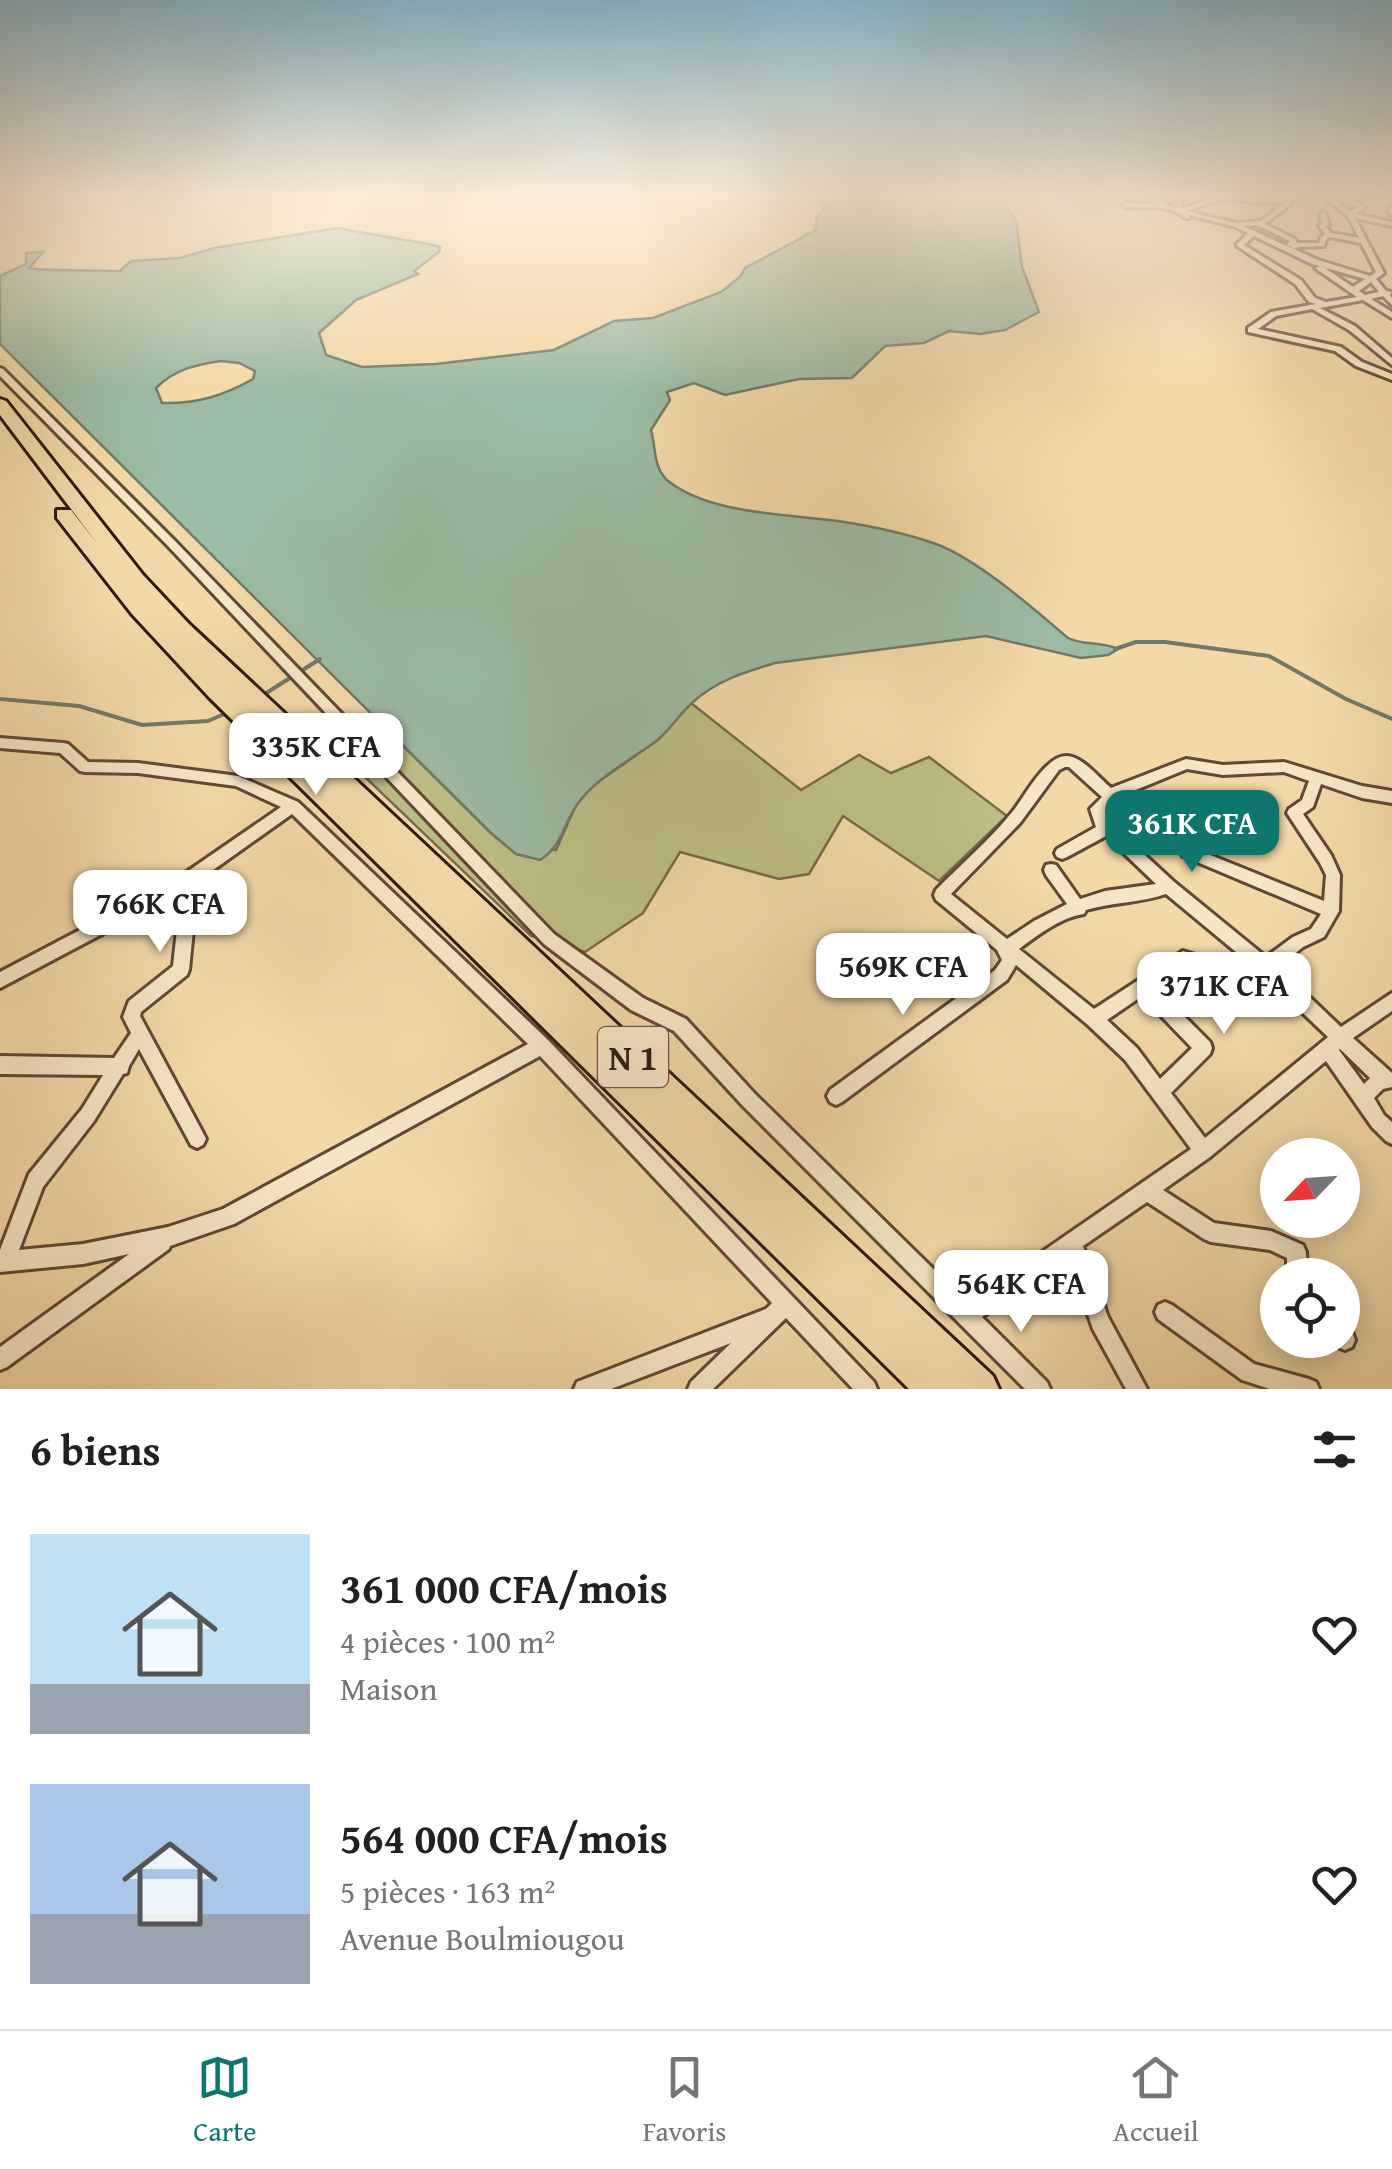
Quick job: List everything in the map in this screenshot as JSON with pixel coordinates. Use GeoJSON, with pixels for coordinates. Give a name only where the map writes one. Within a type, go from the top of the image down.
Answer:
{"type":"FeatureCollection","features":[{"type":"Feature","properties":{"kind":"highway","name":"N 1"},"geometry":{"type":"LineString","coordinates":[[0,404],[136,580],[226,686]]}},
{"type":"Feature","properties":{"kind":"highway","name":"N 1"},"geometry":{"type":"LineString","coordinates":[[0,426],[112,577],[936,1389]]}},
{"type":"Feature","properties":{"kind":"highway","name":"N 1"},"geometry":{"type":"LineString","coordinates":[[275,734],[980,1389]]}},
{"type":"Feature","properties":{"kind":"street"},"geometry":{"type":"LineString","coordinates":[[1262,259],[1298,282],[1312,300],[1326,304]]}},
{"type":"Feature","properties":{"kind":"street"},"geometry":{"type":"LineString","coordinates":[[1312,259],[1356,294],[1392,316]]}},
{"type":"Feature","properties":{"kind":"street"},"geometry":{"type":"LineString","coordinates":[[1356,294],[1380,272],[1373,259]]}},
{"type":"Feature","properties":{"kind":"street"},"geometry":{"type":"LineString","coordinates":[[1315,262],[1372,279],[1388,293],[1392,303]]}},
{"type":"Feature","properties":{"kind":"street"},"geometry":{"type":"LineString","coordinates":[[1356,294],[1388,293]]}},
{"type":"Feature","properties":{"kind":"street"},"geometry":{"type":"LineString","coordinates":[[1356,294],[1358,301],[1274,314],[1249,329],[1342,351],[1359,364],[1392,377]]}},
{"type":"Feature","properties":{"kind":"street"},"geometry":{"type":"LineString","coordinates":[[1313,307],[1391,358]]}},
{"type":"Feature","properties":{"kind":"street"},"geometry":{"type":"LineString","coordinates":[[1342,351],[1368,340]]}},
{"type":"Feature","properties":{"kind":"street"},"geometry":{"type":"LineString","coordinates":[[0,371],[172,544],[549,939],[638,1004],[680,1025],[749,1100],[1040,1389]]}},
{"type":"Feature","properties":{"kind":"street"},"geometry":{"type":"LineString","coordinates":[[0,744],[63,748],[85,767],[138,768],[238,781],[293,806],[542,1046],[779,1311],[867,1389]]}},
{"type":"Feature","properties":{"kind":"street"},"geometry":{"type":"LineString","coordinates":[[1109,795],[1073,763],[1054,766],[1016,819],[940,895],[1131,1054],[1204,1151]]}},
{"type":"Feature","properties":{"kind":"street"},"geometry":{"type":"LineString","coordinates":[[1363,1097],[1388,1080],[1334,1042],[1266,967],[1168,886],[1105,826],[1097,808],[1109,795],[1186,764],[1223,770],[1268,766],[1392,797]]}},
{"type":"Feature","properties":{"kind":"street"},"geometry":{"type":"LineString","coordinates":[[1094,1020],[1183,958],[1196,959],[1221,983],[1231,985],[1321,930],[1331,911],[1332,875],[1326,859],[1294,814],[1308,803],[1317,778]]}},
{"type":"Feature","properties":{"kind":"street"},"geometry":{"type":"LineString","coordinates":[[0,980],[180,886],[293,806]]}},
{"type":"Feature","properties":{"kind":"street"},"geometry":{"type":"LineString","coordinates":[[1062,853],[1105,826]]}},
{"type":"Feature","properties":{"kind":"street"},"geometry":{"type":"LineString","coordinates":[[1188,852],[1331,911]]}},
{"type":"Feature","properties":{"kind":"street"},"geometry":{"type":"LineString","coordinates":[[1051,870],[1078,909]]}},
{"type":"Feature","properties":{"kind":"street"},"geometry":{"type":"LineString","coordinates":[[180,886],[185,930],[181,970],[131,1012],[138,1036],[197,1140]]}},
{"type":"Feature","properties":{"kind":"street"},"geometry":{"type":"LineString","coordinates":[[1005,950],[1039,925],[1100,900],[1142,896],[1168,886]]}},
{"type":"Feature","properties":{"kind":"street"},"geometry":{"type":"LineString","coordinates":[[836,1096],[1001,975],[1010,961],[1005,950]]}},
{"type":"Feature","properties":{"kind":"street"},"geometry":{"type":"LineString","coordinates":[[1143,986],[1204,1050],[1160,1091]]}},
{"type":"Feature","properties":{"kind":"street"},"geometry":{"type":"LineString","coordinates":[[966,1316],[1204,1151],[1334,1042],[1392,1001]]}},
{"type":"Feature","properties":{"kind":"street"},"geometry":{"type":"LineString","coordinates":[[138,1036],[121,1067],[36,1180],[3,1261],[83,1254],[168,1237],[227,1217],[542,1046]]}},
{"type":"Feature","properties":{"kind":"street"},"geometry":{"type":"LineString","coordinates":[[1334,1042],[1378,1121],[1392,1134]]}},
{"type":"Feature","properties":{"kind":"street"},"geometry":{"type":"LineString","coordinates":[[0,1064],[121,1067]]}},
{"type":"Feature","properties":{"kind":"street"},"geometry":{"type":"LineString","coordinates":[[1146,1191],[1211,1232],[1270,1240],[1296,1252],[1296,1258]]}},
{"type":"Feature","properties":{"kind":"street"},"geometry":{"type":"LineString","coordinates":[[0,1360],[168,1237]]}},
{"type":"Feature","properties":{"kind":"street"},"geometry":{"type":"LineString","coordinates":[[1072,1245],[1100,1322],[1137,1389]]}},
{"type":"Feature","properties":{"kind":"street"},"geometry":{"type":"LineString","coordinates":[[584,1389],[779,1311]]}},
{"type":"Feature","properties":{"kind":"street"},"geometry":{"type":"LineString","coordinates":[[698,1389],[779,1311]]}},
{"type":"Feature","properties":{"kind":"street"},"geometry":{"type":"LineString","coordinates":[[1165,1312],[1256,1381],[1309,1389]]}},
{"type":"Feature","properties":{"kind":"green space"},"geometry":{"type":"Polygon","coordinates":[[[691,703],[801,790],[859,755],[891,773],[929,757],[1007,816],[939,881],[843,816],[809,874],[779,879],[680,852],[643,913],[585,952],[531,936],[340,753],[379,722],[492,834],[556,850],[575,807],[591,787],[659,739],[691,703]]]}},
{"type":"Feature","properties":{"kind":"shaded area"},"geometry":{"type":"Polygon","coordinates":[[[26,259],[37,259],[29,268],[44,270],[120,271],[131,261],[167,259],[430,259],[414,271],[418,274],[356,300],[319,333],[326,355],[362,367],[436,364],[554,350],[614,321],[653,318],[721,292],[745,268],[762,259],[1021,259],[1039,312],[1005,330],[980,334],[949,331],[924,343],[885,346],[852,378],[799,379],[725,395],[694,383],[667,392],[670,400],[651,430],[662,475],[684,491],[726,506],[863,525],[936,544],[987,573],[1068,638],[1118,649],[1108,655],[1081,658],[986,636],[775,663],[742,674],[701,695],[660,738],[590,790],[576,806],[554,847],[540,860],[516,854],[492,834],[0,344],[0,276],[26,264],[26,259]],[[221,361],[178,372],[156,388],[162,403],[186,402],[231,390],[253,379],[255,371],[239,363],[221,361]]]}},
{"type":"Feature","properties":{"kind":"waterway"},"geometry":{"type":"LineString","coordinates":[[1115,649],[1136,642],[1165,642],[1269,656],[1346,699],[1392,719]]}},
{"type":"Feature","properties":{"kind":"waterway"},"geometry":{"type":"LineString","coordinates":[[260,697],[320,659]]}},
{"type":"Feature","properties":{"kind":"waterway"},"geometry":{"type":"LineString","coordinates":[[0,699],[79,706],[142,725],[208,721],[229,712]]}}]}
